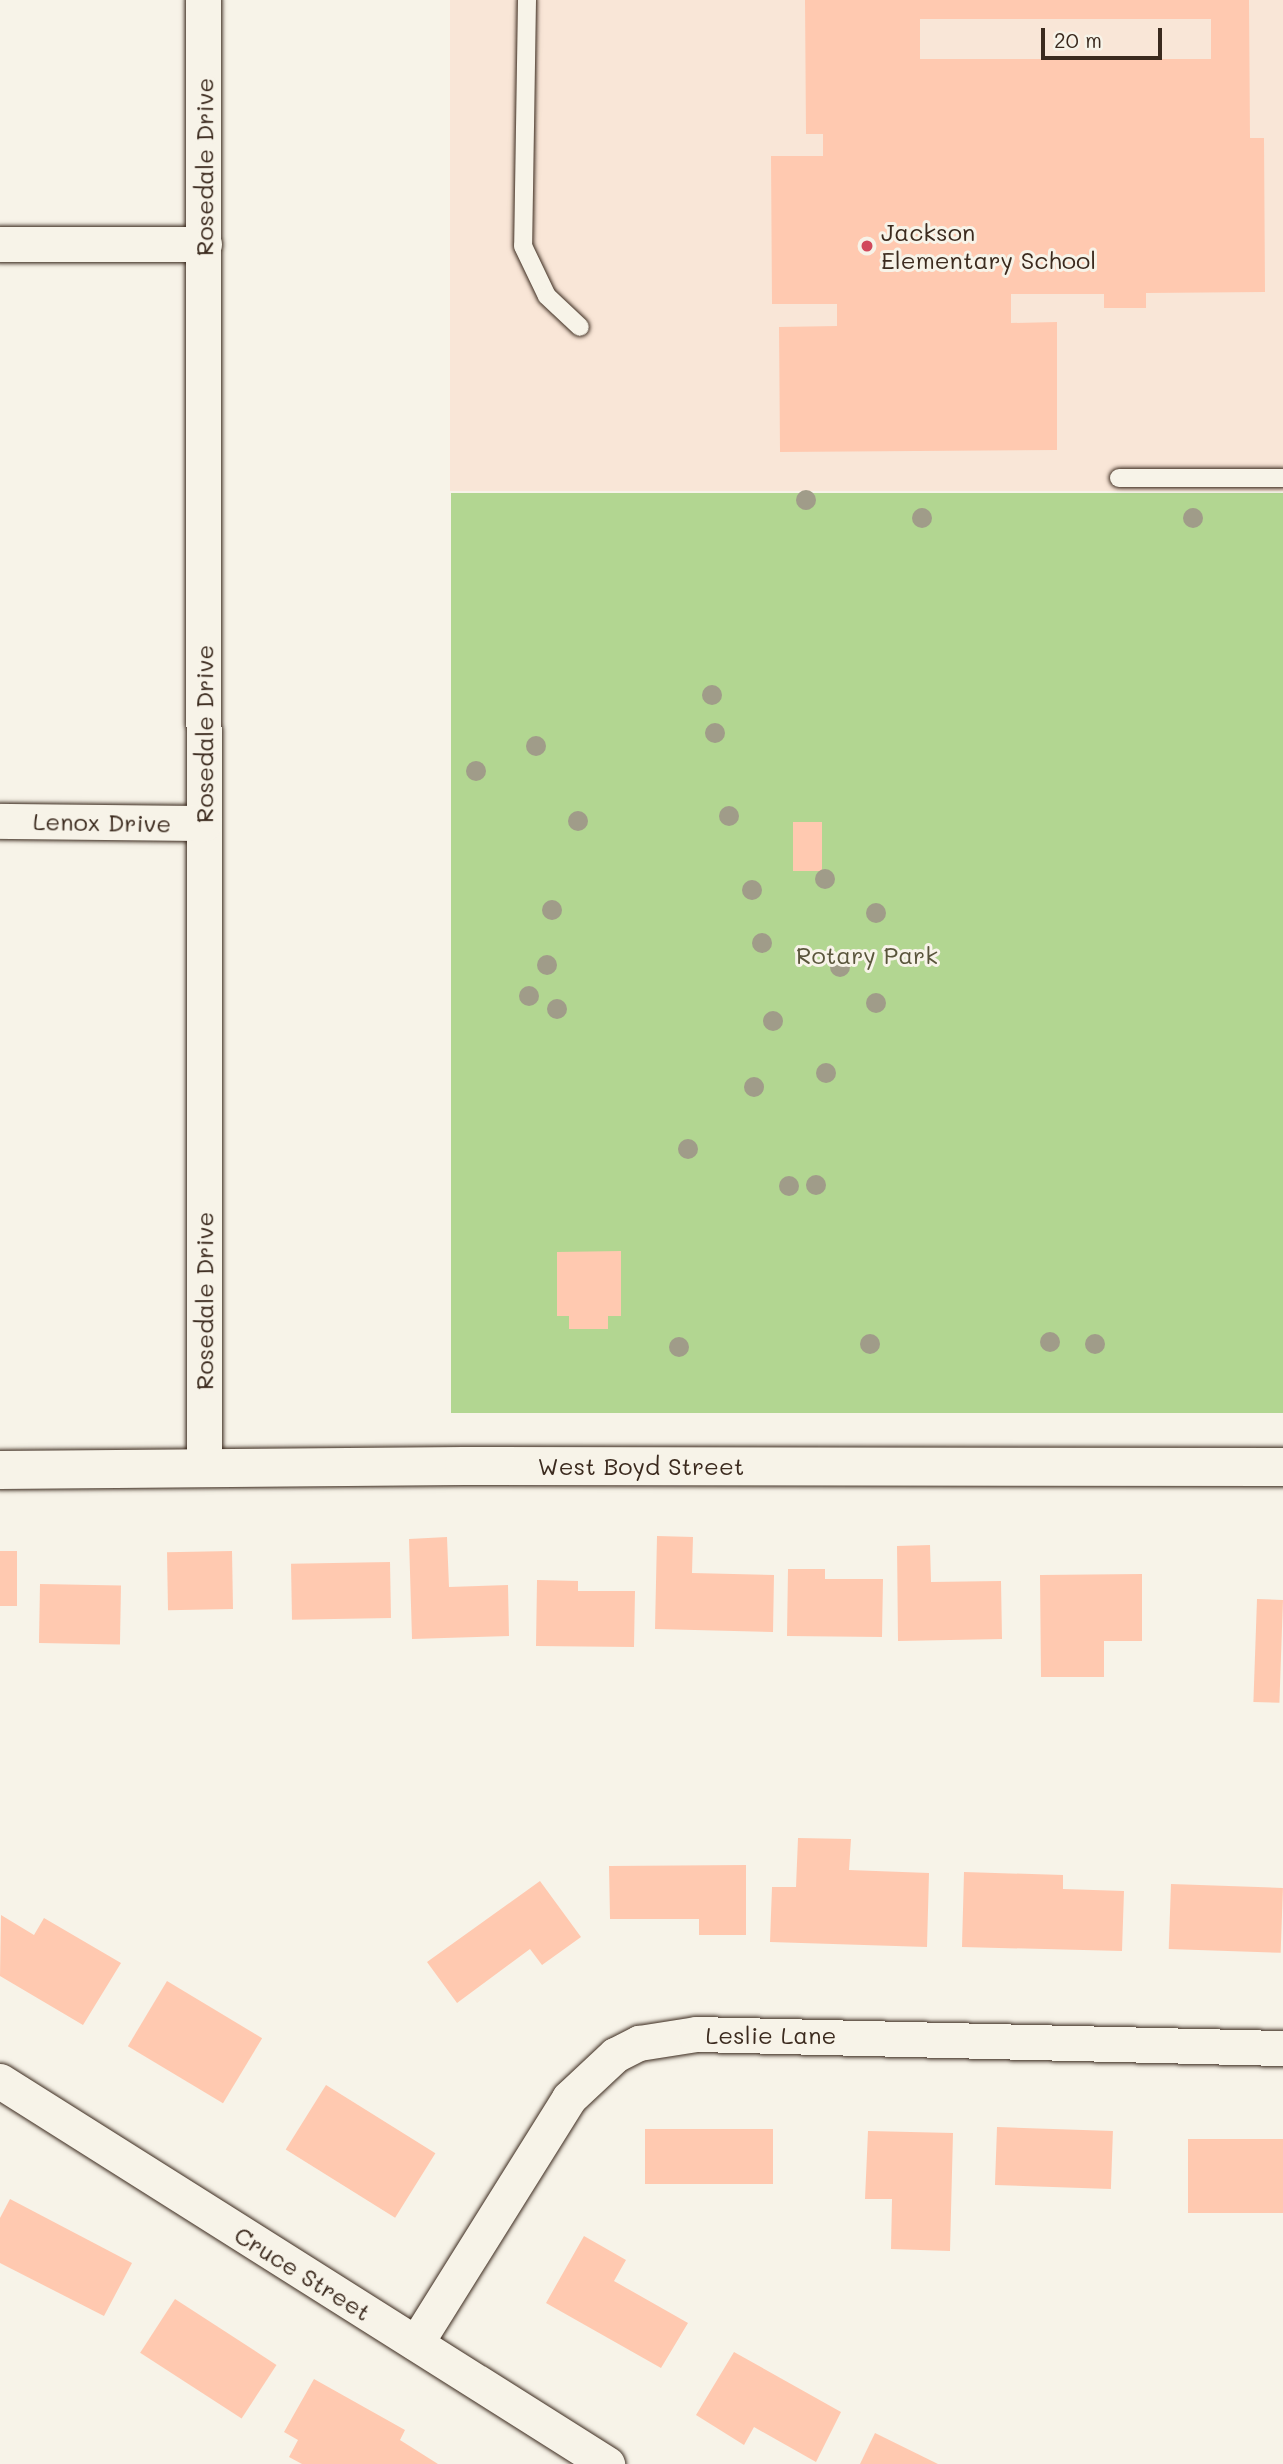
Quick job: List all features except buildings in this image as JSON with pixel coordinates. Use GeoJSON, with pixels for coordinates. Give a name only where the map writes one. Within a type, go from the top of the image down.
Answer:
{"type":"FeatureCollection","features":[{"type":"Feature","properties":{"kind":"street","name":"Rosedale Drive"},"geometry":{"type":"LineString","coordinates":[[203,0],[204,1468]]}},
{"type":"Feature","properties":{"kind":"street"},"geometry":{"type":"LineString","coordinates":[[0,244],[204,244]]}},
{"type":"Feature","properties":{"kind":"street","name":"Lenox Drive"},"geometry":{"type":"LineString","coordinates":[[0,821],[204,823]]}},
{"type":"Feature","properties":{"kind":"street","name":"West Boyd Street"},"geometry":{"type":"LineString","coordinates":[[0,1470],[1283,1466]]}},
{"type":"Feature","properties":{"kind":"street","name":"Leslie Lane"},"geometry":{"type":"LineString","coordinates":[[416,2343],[569,2098],[615,2055],[639,2043],[662,2037],[709,2034],[1283,2048]]}},
{"type":"Feature","properties":{"kind":"street","name":"Cruce Street"},"geometry":{"type":"LineString","coordinates":[[0,2081],[607,2464]]}},
{"type":"Feature","properties":{"kind":"lane"},"geometry":{"type":"LineString","coordinates":[[527,0],[523,246],[547,296],[580,327]]}},
{"type":"Feature","properties":{"kind":"lane"},"geometry":{"type":"LineString","coordinates":[[1119,478],[1283,478]]}},
{"type":"Feature","properties":{"kind":"shaded area","name":"Jackson Elementary School"},"geometry":{"type":"Polygon","coordinates":[[[450,0],[1283,0],[1283,491],[450,491],[450,0]]]}},
{"type":"Feature","properties":{"kind":"green space","name":"Rotary Park"},"geometry":{"type":"Polygon","coordinates":[[[451,493],[1283,493],[1283,1413],[451,1413],[451,493]]]}},
{"type":"Feature","properties":{"kind":"place","name":"Jackson Elementary School"},"geometry":{"type":"Point","coordinates":[867,246]}}]}
